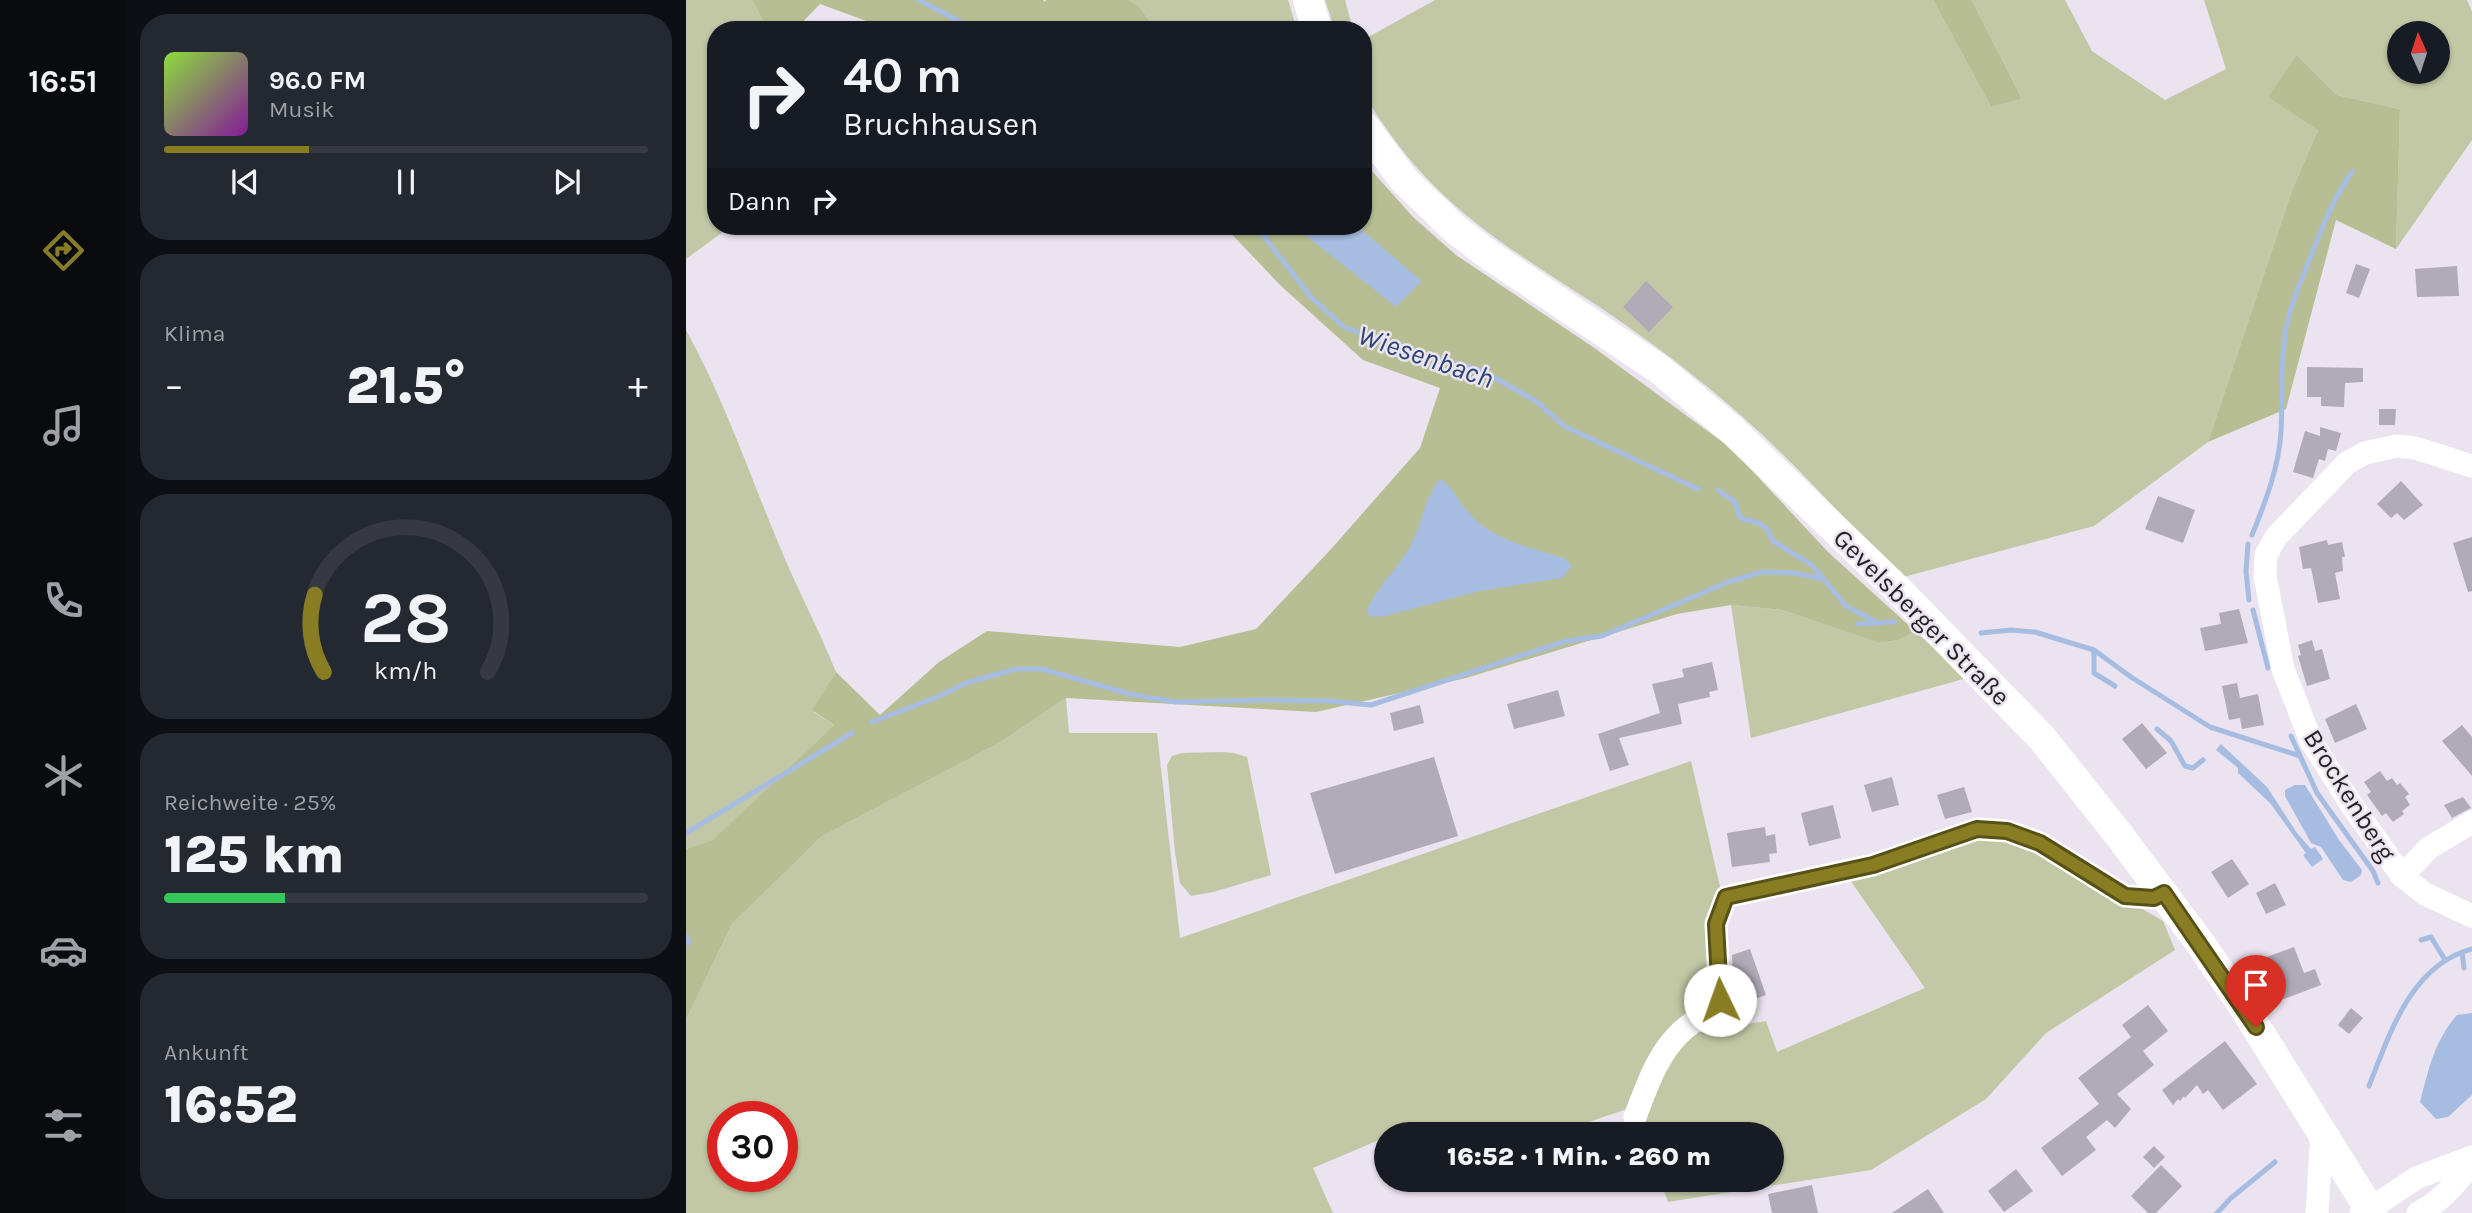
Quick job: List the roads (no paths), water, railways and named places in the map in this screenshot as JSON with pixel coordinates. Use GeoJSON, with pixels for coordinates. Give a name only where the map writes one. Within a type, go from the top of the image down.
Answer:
{"type":"FeatureCollection","features":[{"type":"Feature","properties":{"kind":"main road"},"geometry":{"type":"LineString","coordinates":[[1308,0],[1314,21]]}},
{"type":"Feature","properties":{"kind":"main road","name":"Gevelsberger Straße"},"geometry":{"type":"LineString","coordinates":[[1372,137],[1404,180],[1455,229],[1500,263],[1659,369],[1703,405],[1777,472],[1914,606],[2042,738],[2164,893],[2243,1006],[2322,1131],[2368,1212]]}},
{"type":"Feature","properties":{"kind":"street","name":"Brockenberg"},"geometry":{"type":"LineString","coordinates":[[2472,466],[2415,448],[2397,446],[2365,453],[2347,463],[2276,537],[2266,555],[2265,576],[2283,669],[2311,741],[2402,876],[2425,894],[2472,916]]}},
{"type":"Feature","properties":{"kind":"street"},"geometry":{"type":"LineString","coordinates":[[2402,876],[2429,848],[2472,822]]}},
{"type":"Feature","properties":{"kind":"street"},"geometry":{"type":"LineString","coordinates":[[1635,1117],[1661,1056],[1681,1032],[1708,1013],[1720,1000],[1716,924],[1726,897],[1873,865],[1977,829],[2007,831],[2040,843],[2125,896],[2154,898],[2164,893]]}},
{"type":"Feature","properties":{"kind":"street"},"geometry":{"type":"LineString","coordinates":[[2317,1213],[2322,1131]]}},
{"type":"Feature","properties":{"kind":"street"},"geometry":{"type":"LineString","coordinates":[[2368,1212],[2416,1178],[2472,1157]]}},
{"type":"Feature","properties":{"kind":"street"},"geometry":{"type":"LineString","coordinates":[[2426,1211],[2472,1164]]}},
{"type":"Feature","properties":{"kind":"water"},"geometry":{"type":"Polygon","coordinates":[[[1305,235],[1368,235],[1422,281],[1396,307],[1305,235]]]}},
{"type":"Feature","properties":{"kind":"water"},"geometry":{"type":"Polygon","coordinates":[[[1440,479],[1453,491],[1469,513],[1489,530],[1513,542],[1564,558],[1572,566],[1562,578],[1480,591],[1385,616],[1370,617],[1367,610],[1371,602],[1408,550],[1434,487],[1440,479]]]}},
{"type":"Feature","properties":{"kind":"water"},"geometry":{"type":"Polygon","coordinates":[[[2221,744],[2267,787],[2297,833],[2311,849],[2315,847],[2323,859],[2312,867],[2303,855],[2306,853],[2270,803],[2238,773],[2238,768],[2216,750],[2221,744]]]}},
{"type":"Feature","properties":{"kind":"water"},"geometry":{"type":"Polygon","coordinates":[[[2295,785],[2305,785],[2339,840],[2362,870],[2361,875],[2351,882],[2343,880],[2321,847],[2311,843],[2285,796],[2285,790],[2295,785]]]}},
{"type":"Feature","properties":{"kind":"water"},"geometry":{"type":"Polygon","coordinates":[[[2472,1013],[2472,1095],[2448,1117],[2436,1119],[2420,1102],[2433,1056],[2457,1015],[2472,1013]]]}},
{"type":"Feature","properties":{"kind":"waterway","name":"Wiesenbach"},"geometry":{"type":"LineString","coordinates":[[919,0],[959,21]]}},
{"type":"Feature","properties":{"kind":"waterway"},"geometry":{"type":"LineString","coordinates":[[2252,535],[2271,485],[2280,445],[2283,360],[2288,318],[2326,219],[2352,172]]}},
{"type":"Feature","properties":{"kind":"waterway","name":"Wiesenbach"},"geometry":{"type":"LineString","coordinates":[[1263,235],[1311,297],[1344,327],[1393,345],[1480,370],[1536,401],[1564,426],[1698,489]]}},
{"type":"Feature","properties":{"kind":"waterway","name":"Wiesenbach"},"geometry":{"type":"LineString","coordinates":[[1718,490],[1735,502],[1740,518],[1761,524],[1773,541],[1812,565],[1846,606],[1878,623],[1895,622]]}},
{"type":"Feature","properties":{"kind":"waterway"},"geometry":{"type":"LineString","coordinates":[[2248,544],[2246,571],[2249,600]]}},
{"type":"Feature","properties":{"kind":"waterway"},"geometry":{"type":"LineString","coordinates":[[872,722],[966,683],[1016,669],[1042,669],[1130,694],[1175,702],[1275,700],[1371,705],[1566,641],[1602,636],[1728,582],[1762,572],[1793,573],[1824,579]]}},
{"type":"Feature","properties":{"kind":"waterway"},"geometry":{"type":"LineString","coordinates":[[2253,610],[2268,668]]}},
{"type":"Feature","properties":{"kind":"waterway"},"geometry":{"type":"LineString","coordinates":[[1857,624],[1878,623]]}},
{"type":"Feature","properties":{"kind":"waterway"},"geometry":{"type":"LineString","coordinates":[[1981,633],[2011,630],[2035,632],[2094,650],[2210,727],[2300,756]]}},
{"type":"Feature","properties":{"kind":"waterway"},"geometry":{"type":"LineString","coordinates":[[2094,650],[2094,673],[2115,686]]}},
{"type":"Feature","properties":{"kind":"waterway"},"geometry":{"type":"LineString","coordinates":[[2157,729],[2171,741],[2185,766],[2193,768],[2203,760]]}},
{"type":"Feature","properties":{"kind":"waterway"},"geometry":{"type":"LineString","coordinates":[[686,833],[852,733]]}},
{"type":"Feature","properties":{"kind":"waterway"},"geometry":{"type":"LineString","coordinates":[[2291,736],[2317,793],[2373,871],[2378,883]]}},
{"type":"Feature","properties":{"kind":"waterway"},"geometry":{"type":"LineString","coordinates":[[686,935],[689,943]]}},
{"type":"Feature","properties":{"kind":"waterway"},"geometry":{"type":"LineString","coordinates":[[2421,940],[2431,937],[2445,960]]}},
{"type":"Feature","properties":{"kind":"waterway"},"geometry":{"type":"LineString","coordinates":[[2369,1086],[2385,1044],[2418,985],[2451,957],[2472,949]]}},
{"type":"Feature","properties":{"kind":"waterway"},"geometry":{"type":"LineString","coordinates":[[2462,952],[2464,968]]}},
{"type":"Feature","properties":{"kind":"waterway"},"geometry":{"type":"LineString","coordinates":[[2217,1213],[2275,1162]]}}]}
